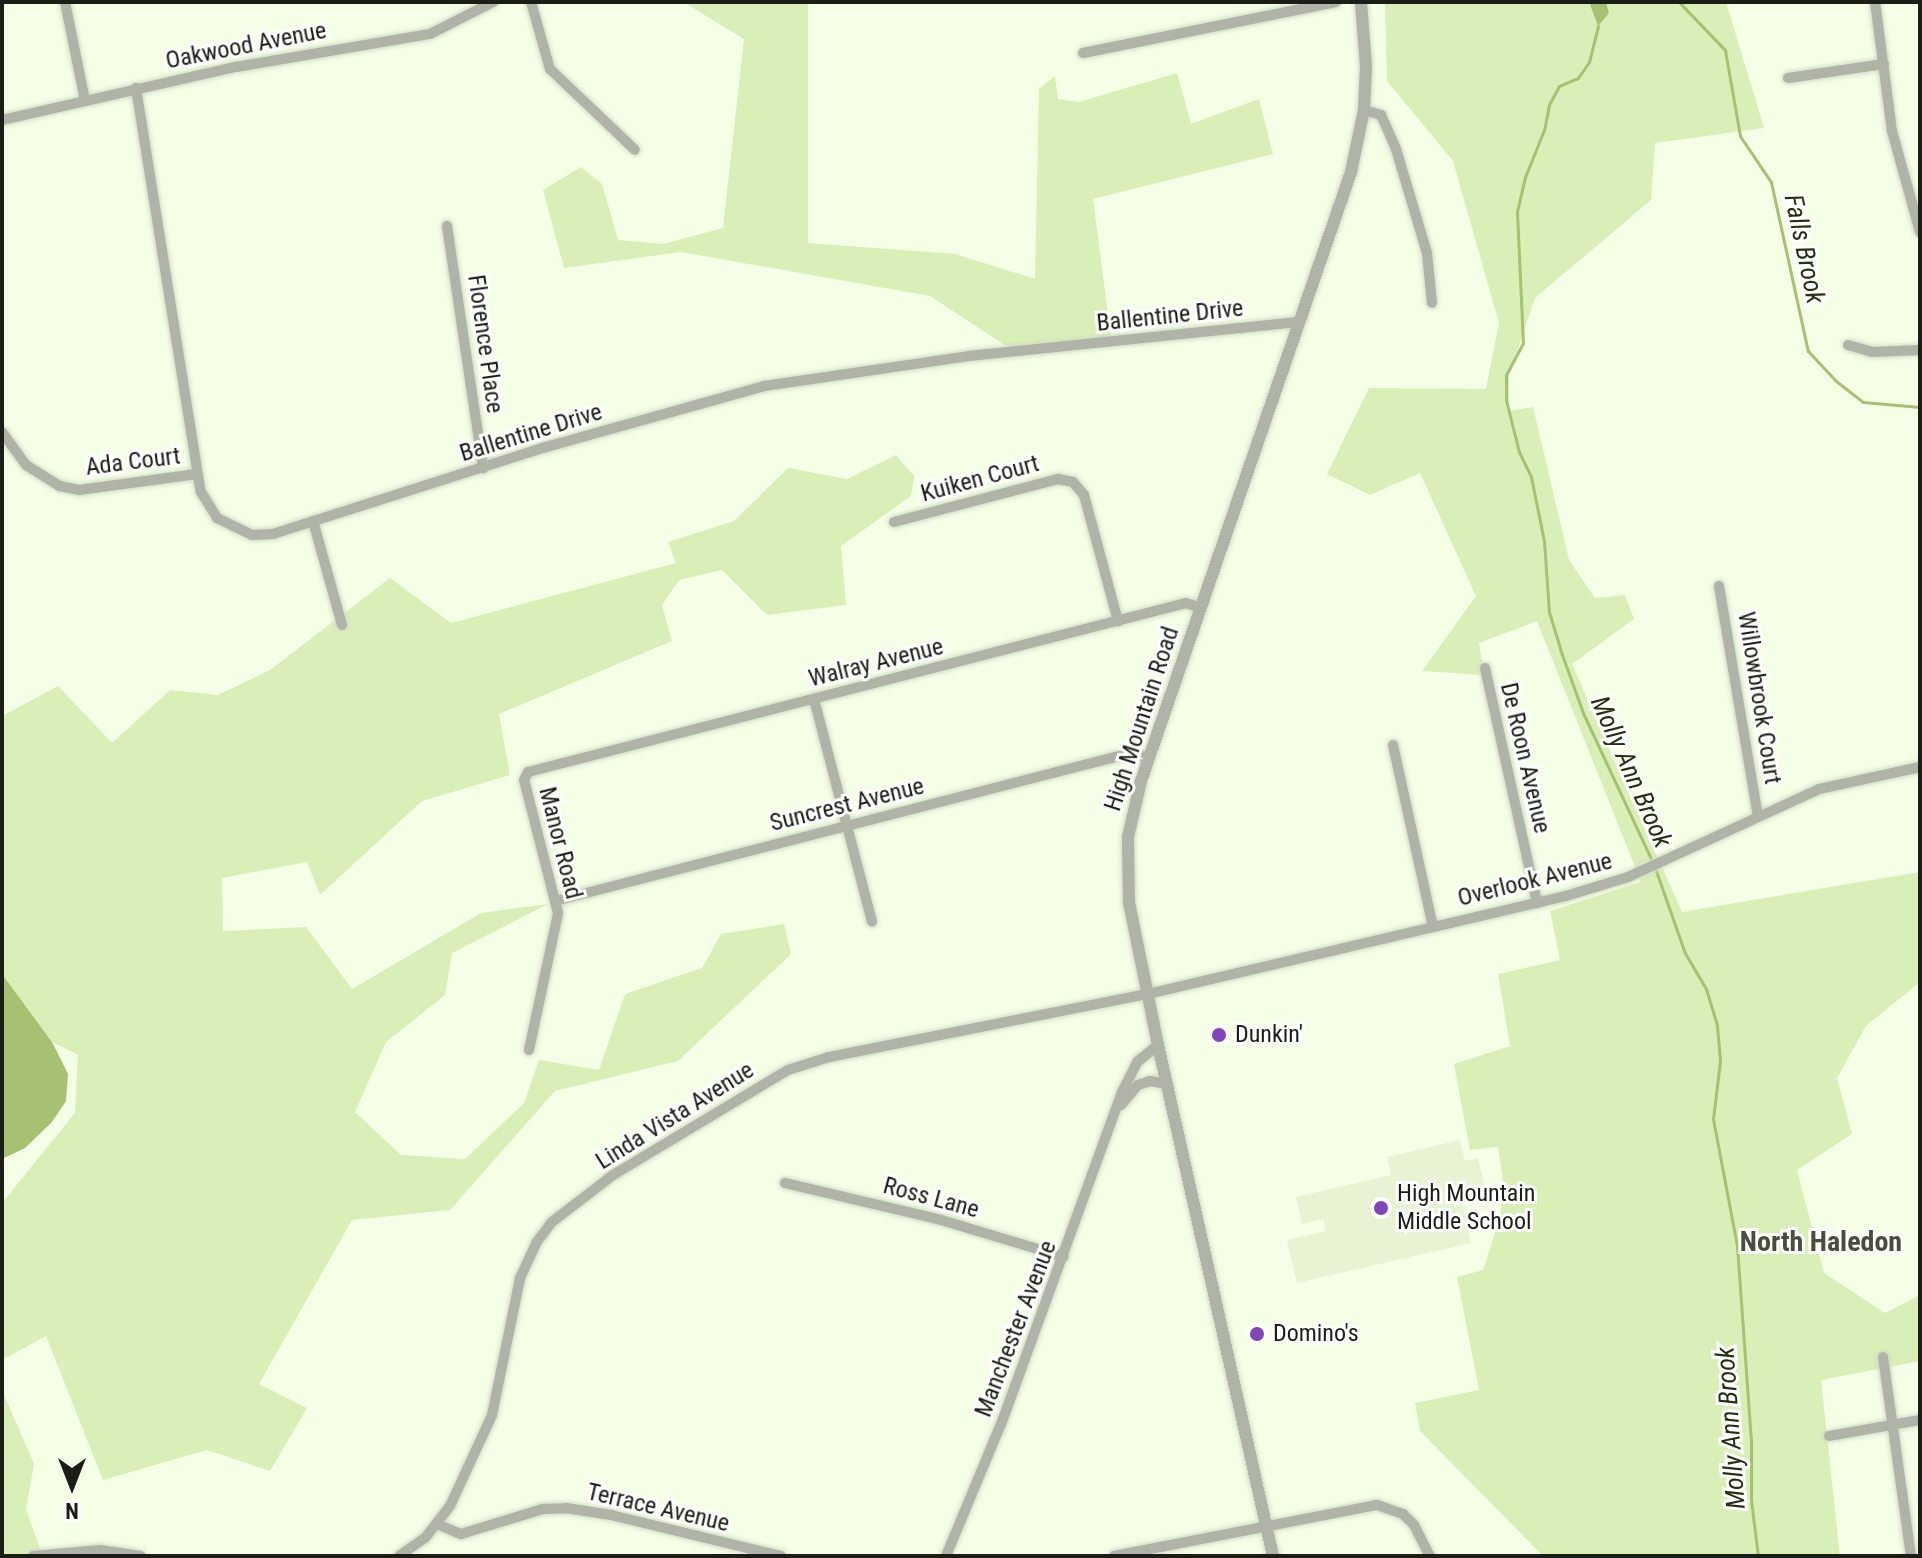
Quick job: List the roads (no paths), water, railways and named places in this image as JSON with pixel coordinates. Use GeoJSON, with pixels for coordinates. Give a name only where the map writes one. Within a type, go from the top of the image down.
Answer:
{"type":"FeatureCollection","features":[{"type":"Feature","properties":{"kind":"street"},"geometry":{"type":"LineString","coordinates":[[65,2],[85,100]]}},
{"type":"Feature","properties":{"kind":"street","name":"Oakwood Avenue"},"geometry":{"type":"LineString","coordinates":[[2,120],[236,67],[430,34],[493,2]]}},
{"type":"Feature","properties":{"kind":"street"},"geometry":{"type":"LineString","coordinates":[[531,2],[550,69],[635,150]]}},
{"type":"Feature","properties":{"kind":"street"},"geometry":{"type":"LineString","coordinates":[[1083,53],[1336,2]]}},
{"type":"Feature","properties":{"kind":"street","name":"High Mountain Road"},"geometry":{"type":"LineString","coordinates":[[1273,1556],[1158,1045],[1129,903],[1128,874],[1132,818],[1149,758],[1351,172],[1364,110],[1366,66],[1361,2]]}},
{"type":"Feature","properties":{"kind":"street"},"geometry":{"type":"LineString","coordinates":[[1875,2],[1892,131],[1920,232]]}},
{"type":"Feature","properties":{"kind":"street"},"geometry":{"type":"LineString","coordinates":[[1788,78],[1884,64]]}},
{"type":"Feature","properties":{"kind":"street","name":"Ballentine Drive"},"geometry":{"type":"LineString","coordinates":[[136,88],[197,474],[208,507],[217,518],[240,532],[273,534],[483,468],[723,398],[804,379],[969,356],[1300,322]]}},
{"type":"Feature","properties":{"kind":"street"},"geometry":{"type":"LineString","coordinates":[[1364,110],[1381,115],[1396,149],[1427,253],[1432,303]]}},
{"type":"Feature","properties":{"kind":"street","name":"Florence Place"},"geometry":{"type":"LineString","coordinates":[[447,226],[483,468]]}},
{"type":"Feature","properties":{"kind":"street"},"geometry":{"type":"LineString","coordinates":[[1848,345],[1872,352],[1920,350]]}},
{"type":"Feature","properties":{"kind":"street","name":"Ada Court"},"geometry":{"type":"LineString","coordinates":[[2,432],[9,447],[26,465],[60,486],[79,490],[197,474]]}},
{"type":"Feature","properties":{"kind":"street","name":"Kuiken Court"},"geometry":{"type":"LineString","coordinates":[[894,522],[1058,479],[1073,482],[1084,495],[1118,621]]}},
{"type":"Feature","properties":{"kind":"street"},"geometry":{"type":"LineString","coordinates":[[313,521],[342,625]]}},
{"type":"Feature","properties":{"kind":"street","name":"Willowbrook Court"},"geometry":{"type":"LineString","coordinates":[[1719,586],[1758,816]]}},
{"type":"Feature","properties":{"kind":"street","name":"Walray Avenue"},"geometry":{"type":"LineString","coordinates":[[560,765],[1186,603],[1201,608]]}},
{"type":"Feature","properties":{"kind":"street","name":"De Roon Avenue"},"geometry":{"type":"LineString","coordinates":[[1485,668],[1537,903]]}},
{"type":"Feature","properties":{"kind":"street"},"geometry":{"type":"LineString","coordinates":[[814,699],[872,922]]}},
{"type":"Feature","properties":{"kind":"street"},"geometry":{"type":"LineString","coordinates":[[1393,745],[1433,927]]}},
{"type":"Feature","properties":{"kind":"street","name":"Suncrest Avenue"},"geometry":{"type":"LineString","coordinates":[[555,901],[1115,757],[1132,753],[1149,758]]}},
{"type":"Feature","properties":{"kind":"street","name":"Manor Road"},"geometry":{"type":"LineString","coordinates":[[529,1050],[558,913],[524,780],[528,772],[560,765]]}},
{"type":"Feature","properties":{"kind":"street","name":"Overlook Avenue"},"geometry":{"type":"LineString","coordinates":[[1148,994],[1537,903],[1644,870],[1758,816],[1843,782],[1920,767]]}},
{"type":"Feature","properties":{"kind":"street","name":"Linda Vista Avenue"},"geometry":{"type":"LineString","coordinates":[[437,1524],[450,1506],[492,1415],[523,1269],[552,1222],[613,1175],[801,1064],[1148,994]]}},
{"type":"Feature","properties":{"kind":"street","name":"Manchester Avenue"},"geometry":{"type":"LineString","coordinates":[[946,1556],[1003,1419],[1128,1076],[1142,1056],[1158,1045]]}},
{"type":"Feature","properties":{"kind":"street","name":"Manchester Avenue"},"geometry":{"type":"LineString","coordinates":[[1115,1113],[1138,1085],[1167,1084]]}},
{"type":"Feature","properties":{"kind":"street","name":"Ross Lane"},"geometry":{"type":"LineString","coordinates":[[785,1183],[941,1220],[1064,1257]]}},
{"type":"Feature","properties":{"kind":"street"},"geometry":{"type":"LineString","coordinates":[[1883,1357],[1890,1425],[1914,1542],[1911,1556]]}},
{"type":"Feature","properties":{"kind":"street"},"geometry":{"type":"LineString","coordinates":[[1829,1436],[1920,1420]]}},
{"type":"Feature","properties":{"kind":"street"},"geometry":{"type":"LineString","coordinates":[[1114,1556],[1384,1505],[1412,1522],[1430,1556]]}},
{"type":"Feature","properties":{"kind":"street","name":"Terrace Avenue"},"geometry":{"type":"LineString","coordinates":[[437,1524],[461,1534],[543,1509],[566,1508],[611,1515],[781,1556]]}},
{"type":"Feature","properties":{"kind":"street"},"geometry":{"type":"LineString","coordinates":[[399,1556],[437,1524]]}},
{"type":"Feature","properties":{"kind":"street"},"geometry":{"type":"LineString","coordinates":[[33,1556],[100,1550],[141,1556]]}},
{"type":"Feature","properties":{"kind":"waterway","name":"Falls Brook"},"geometry":{"type":"LineString","coordinates":[[1679,2],[1725,50],[1740,136],[1771,182],[1808,351],[1836,381],[1863,402],[1920,407]]}},
{"type":"Feature","properties":{"kind":"waterway","name":"Molly Ann Brook"},"geometry":{"type":"LineString","coordinates":[[1598,26],[1589,62],[1578,78],[1559,86],[1549,105],[1544,130],[1525,177],[1517,212],[1523,343],[1506,375],[1506,400],[1519,452],[1531,477],[1544,541],[1549,612],[1560,649],[1583,713],[1652,861]]}},
{"type":"Feature","properties":{"kind":"waterway","name":"Molly Ann Brook"},"geometry":{"type":"LineString","coordinates":[[1655,868],[1685,953],[1706,989],[1717,1026],[1720,1061],[1713,1119],[1737,1246],[1751,1439],[1751,1500],[1758,1556]]}},
{"type":"Feature","properties":{"kind":"place","name":"Dunkin'"},"geometry":{"type":"Point","coordinates":[1219,1035]}},
{"type":"Feature","properties":{"kind":"place","name":"High Mountain Middle School"},"geometry":{"type":"Point","coordinates":[1381,1208]}},
{"type":"Feature","properties":{"kind":"place","name":"Domino's"},"geometry":{"type":"Point","coordinates":[1257,1334]}},
{"type":"Feature","properties":{"kind":"district","name":"North Haledon"},"geometry":{"type":"Point","coordinates":[1821,1242]}}]}
